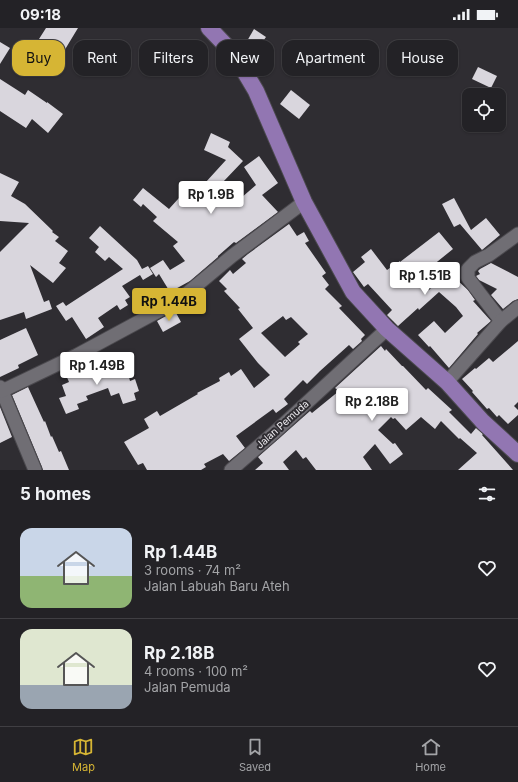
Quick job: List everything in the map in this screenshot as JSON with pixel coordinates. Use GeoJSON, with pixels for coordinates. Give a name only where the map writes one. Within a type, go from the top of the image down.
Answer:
{"type":"FeatureCollection","features":[{"type":"Feature","properties":{"kind":"main road"},"geometry":{"type":"LineString","coordinates":[[209,28],[234,54],[256,91],[304,202],[353,292],[387,329],[447,382],[483,422],[518,454]]}},
{"type":"Feature","properties":{"kind":"street"},"geometry":{"type":"LineString","coordinates":[[35,470],[1,389],[77,355],[179,300],[232,256],[304,202]]}},
{"type":"Feature","properties":{"kind":"street"},"geometry":{"type":"LineString","coordinates":[[501,321],[468,278],[468,269],[475,262],[489,255],[518,234]]}},
{"type":"Feature","properties":{"kind":"street"},"geometry":{"type":"LineString","coordinates":[[447,382],[501,321],[518,307]]}},
{"type":"Feature","properties":{"kind":"street","name":"Jalan Pemuda"},"geometry":{"type":"LineString","coordinates":[[231,470],[275,432],[387,329]]}},
{"type":"Feature","properties":{"kind":"building"},"geometry":{"type":"Polygon","coordinates":[[[46,28],[78,28],[65,49],[65,40],[39,39],[46,28]]]}},
{"type":"Feature","properties":{"kind":"building"},"geometry":{"type":"Polygon","coordinates":[[[254,29],[266,37],[264,40],[248,40],[254,29]]]}},
{"type":"Feature","properties":{"kind":"building"},"geometry":{"type":"Polygon","coordinates":[[[0,42],[10,48],[0,64],[0,42]]]}},
{"type":"Feature","properties":{"kind":"building"},"geometry":{"type":"Polygon","coordinates":[[[478,67],[497,76],[491,88],[472,79],[478,67]]]}},
{"type":"Feature","properties":{"kind":"building"},"geometry":{"type":"Polygon","coordinates":[[[0,79],[25,95],[28,90],[63,114],[48,133],[32,119],[26,128],[0,111],[0,79]]]}},
{"type":"Feature","properties":{"kind":"building"},"geometry":{"type":"Polygon","coordinates":[[[291,90],[310,105],[299,119],[280,104],[291,90]]]}},
{"type":"Feature","properties":{"kind":"building"},"geometry":{"type":"Polygon","coordinates":[[[211,133],[230,142],[228,147],[243,161],[223,182],[241,198],[256,185],[244,167],[259,156],[278,183],[262,195],[278,212],[236,243],[234,242],[190,281],[170,292],[159,274],[156,277],[150,268],[163,260],[170,270],[185,261],[173,246],[178,242],[153,221],[157,217],[143,204],[141,207],[133,200],[143,188],[169,209],[188,188],[195,194],[226,160],[204,150],[211,133]]]}},
{"type":"Feature","properties":{"kind":"building"},"geometry":{"type":"Polygon","coordinates":[[[0,173],[19,182],[11,196],[25,204],[53,231],[52,232],[59,237],[55,241],[68,251],[59,263],[66,268],[53,283],[30,265],[44,302],[49,300],[52,309],[26,319],[24,312],[0,320],[0,252],[29,223],[0,221],[0,173]]]}},
{"type":"Feature","properties":{"kind":"building"},"geometry":{"type":"Polygon","coordinates":[[[454,198],[471,230],[486,218],[500,235],[482,250],[460,224],[454,227],[442,204],[454,198]]]}},
{"type":"Feature","properties":{"kind":"building"},"geometry":{"type":"Polygon","coordinates":[[[289,224],[297,236],[304,232],[309,241],[305,243],[326,273],[322,276],[329,285],[325,289],[342,306],[339,308],[365,335],[361,339],[362,341],[353,349],[349,345],[307,384],[303,380],[284,399],[288,404],[276,413],[273,409],[236,436],[245,448],[229,461],[223,454],[204,464],[206,467],[201,470],[147,470],[143,463],[138,465],[124,442],[149,428],[144,419],[157,411],[160,416],[198,394],[197,393],[220,381],[219,378],[229,372],[231,376],[241,369],[254,388],[270,375],[258,363],[239,339],[253,328],[238,309],[240,308],[224,291],[227,289],[219,281],[230,270],[233,274],[246,263],[242,259],[289,224]],[[283,316],[261,333],[285,357],[300,344],[298,342],[308,334],[291,317],[286,320],[283,316]]]}},
{"type":"Feature","properties":{"kind":"building"},"geometry":{"type":"Polygon","coordinates":[[[100,226],[137,260],[142,269],[148,266],[153,274],[143,280],[140,275],[122,286],[130,297],[125,300],[128,305],[120,310],[117,305],[98,318],[104,327],[86,339],[72,317],[66,321],[56,306],[63,302],[66,306],[123,269],[109,257],[105,261],[95,252],[99,247],[89,238],[100,226]]]}},
{"type":"Feature","properties":{"kind":"building"},"geometry":{"type":"Polygon","coordinates":[[[439,232],[453,249],[417,278],[429,290],[447,271],[468,290],[475,300],[473,301],[491,321],[477,333],[478,334],[449,368],[430,346],[429,347],[418,335],[434,321],[445,333],[463,316],[456,307],[439,292],[398,326],[387,315],[392,310],[368,284],[364,287],[353,272],[365,262],[361,257],[371,249],[387,270],[400,262],[439,232]]]}},
{"type":"Feature","properties":{"kind":"building"},"geometry":{"type":"Polygon","coordinates":[[[491,263],[518,277],[518,299],[503,309],[491,295],[497,289],[479,280],[476,276],[480,274],[478,271],[480,269],[491,263]]]}},
{"type":"Feature","properties":{"kind":"building"},"geometry":{"type":"Polygon","coordinates":[[[175,311],[181,322],[163,332],[157,321],[175,311]]]}},
{"type":"Feature","properties":{"kind":"building"},"geometry":{"type":"Polygon","coordinates":[[[26,328],[38,355],[18,365],[19,368],[0,377],[0,340],[26,328]]]}},
{"type":"Feature","properties":{"kind":"building"},"geometry":{"type":"Polygon","coordinates":[[[518,341],[518,402],[514,406],[518,410],[518,415],[508,424],[499,415],[497,417],[489,408],[487,409],[462,379],[489,358],[493,362],[518,341]]]}},
{"type":"Feature","properties":{"kind":"building"},"geometry":{"type":"Polygon","coordinates":[[[381,346],[385,351],[386,349],[426,390],[428,388],[452,410],[449,412],[471,434],[476,428],[483,434],[482,435],[513,470],[458,470],[477,453],[460,438],[459,439],[441,421],[435,429],[421,417],[406,430],[395,418],[393,419],[391,417],[378,430],[393,444],[395,443],[403,454],[390,464],[375,444],[363,457],[372,470],[316,470],[306,457],[303,459],[296,450],[283,462],[289,470],[255,470],[263,463],[258,457],[310,411],[312,413],[339,391],[335,388],[381,346]]]}},
{"type":"Feature","properties":{"kind":"building"},"geometry":{"type":"Polygon","coordinates":[[[107,360],[112,375],[127,370],[130,381],[135,379],[139,391],[134,393],[136,400],[123,404],[119,393],[111,396],[108,388],[86,396],[88,400],[77,404],[79,409],[66,414],[59,398],[66,396],[62,385],[69,382],[66,375],[107,360]]]}},
{"type":"Feature","properties":{"kind":"building"},"geometry":{"type":"Polygon","coordinates":[[[28,387],[44,422],[45,421],[51,437],[52,436],[59,452],[61,451],[69,470],[43,470],[12,395],[28,387]]]}},
{"type":"Feature","properties":{"kind":"building"},"geometry":{"type":"Polygon","coordinates":[[[0,407],[12,437],[0,443],[0,407]]]}}]}
